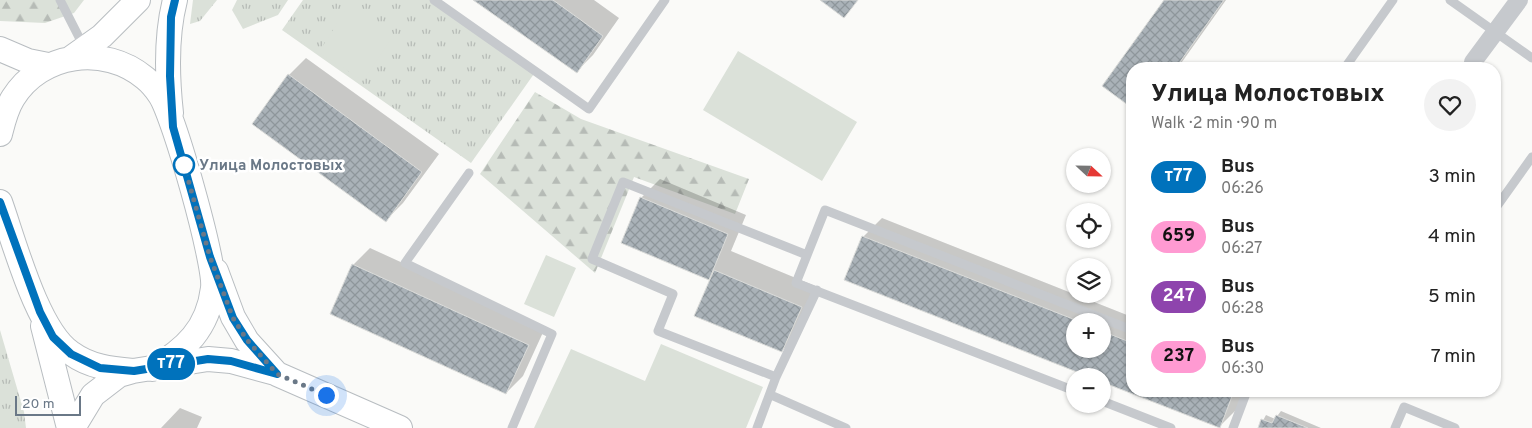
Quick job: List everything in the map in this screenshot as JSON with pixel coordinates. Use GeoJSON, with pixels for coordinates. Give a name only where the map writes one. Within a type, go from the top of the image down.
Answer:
{"type":"FeatureCollection","features":[{"type":"Feature","properties":{"kind":"main road"},"geometry":{"type":"LineString","coordinates":[[0,134],[13,98],[30,78],[48,66],[78,54],[138,0]]}},
{"type":"Feature","properties":{"kind":"main road"},"geometry":{"type":"LineString","coordinates":[[173,127],[170,76],[171,17],[175,0]]}},
{"type":"Feature","properties":{"kind":"main road"},"geometry":{"type":"LineString","coordinates":[[0,49],[28,61],[48,66]]}},
{"type":"Feature","properties":{"kind":"main road"},"geometry":{"type":"LineString","coordinates":[[78,54],[99,56],[122,63],[145,78],[160,95],[173,127],[217,286],[233,318],[247,340],[277,374]]}},
{"type":"Feature","properties":{"kind":"main road"},"geometry":{"type":"LineString","coordinates":[[0,202],[40,312],[69,428]]}},
{"type":"Feature","properties":{"kind":"main road"},"geometry":{"type":"LineString","coordinates":[[40,312],[53,337],[71,354],[100,368],[142,370],[176,355],[192,339],[206,315],[217,286]]}},
{"type":"Feature","properties":{"kind":"main road"},"geometry":{"type":"LineString","coordinates":[[73,428],[93,395],[119,375],[181,362],[208,359],[231,361],[277,374],[400,428]]}},
{"type":"Feature","properties":{"kind":"street"},"geometry":{"type":"LineString","coordinates":[[1473,62],[1519,0]]}},
{"type":"Feature","properties":{"kind":"lane"},"geometry":{"type":"LineString","coordinates":[[60,0],[78,54]]}},
{"type":"Feature","properties":{"kind":"lane"},"geometry":{"type":"LineString","coordinates":[[434,0],[589,109],[665,0]]}},
{"type":"Feature","properties":{"kind":"lane"},"geometry":{"type":"LineString","coordinates":[[1349,62],[1393,0]]}},
{"type":"Feature","properties":{"kind":"lane"},"geometry":{"type":"LineString","coordinates":[[1450,0],[1532,58]]}},
{"type":"Feature","properties":{"kind":"lane"},"geometry":{"type":"LineString","coordinates":[[1501,201],[1532,157]]}},
{"type":"Feature","properties":{"kind":"lane"},"geometry":{"type":"LineString","coordinates":[[469,174],[405,263],[552,334],[513,426]]}},
{"type":"Feature","properties":{"kind":"lane"},"geometry":{"type":"LineString","coordinates":[[776,377],[658,330],[673,294],[592,259],[623,182],[807,255]]}},
{"type":"Feature","properties":{"kind":"lane"},"geometry":{"type":"LineString","coordinates":[[1066,387],[796,283],[825,210],[1126,328]]}},
{"type":"Feature","properties":{"kind":"lane"},"geometry":{"type":"LineString","coordinates":[[757,428],[776,377],[817,290]]}},
{"type":"Feature","properties":{"kind":"lane"},"geometry":{"type":"LineString","coordinates":[[770,395],[843,427]]}},
{"type":"Feature","properties":{"kind":"lane"},"geometry":{"type":"LineString","coordinates":[[1233,428],[1245,397]]}},
{"type":"Feature","properties":{"kind":"lane"},"geometry":{"type":"LineString","coordinates":[[1111,405],[1171,428]]}},
{"type":"Feature","properties":{"kind":"lane"},"geometry":{"type":"LineString","coordinates":[[1395,428],[1404,407],[1455,428]]}},
{"type":"Feature","properties":{"kind":"green space"},"geometry":{"type":"Polygon","coordinates":[[[0,0],[84,0],[74,13],[45,23],[0,21],[0,0]]]}},
{"type":"Feature","properties":{"kind":"green space"},"geometry":{"type":"Polygon","coordinates":[[[193,0],[217,0],[200,21],[190,24],[193,0]]]}},
{"type":"Feature","properties":{"kind":"green space"},"geometry":{"type":"Polygon","coordinates":[[[237,0],[288,0],[278,15],[243,29],[232,10],[237,0]]]}},
{"type":"Feature","properties":{"kind":"green space"},"geometry":{"type":"Polygon","coordinates":[[[303,0],[436,0],[536,71],[471,163],[282,30],[303,0]]]}},
{"type":"Feature","properties":{"kind":"green space"},"geometry":{"type":"Polygon","coordinates":[[[346,9],[391,39],[363,81],[319,52],[346,9]]]}},
{"type":"Feature","properties":{"kind":"green space"},"geometry":{"type":"Polygon","coordinates":[[[738,51],[857,122],[822,181],[703,110],[738,51]]]}},
{"type":"Feature","properties":{"kind":"green space"},"geometry":{"type":"Polygon","coordinates":[[[535,92],[581,119],[749,179],[735,214],[634,177],[595,273],[480,174],[535,92]]]}},
{"type":"Feature","properties":{"kind":"green space"},"geometry":{"type":"Polygon","coordinates":[[[546,255],[576,268],[554,317],[524,304],[546,255]]]}},
{"type":"Feature","properties":{"kind":"green space"},"geometry":{"type":"Polygon","coordinates":[[[0,330],[24,412],[26,428],[0,428],[0,330]]]}},
{"type":"Feature","properties":{"kind":"green space"},"geometry":{"type":"Polygon","coordinates":[[[661,344],[763,387],[746,428],[534,428],[571,349],[645,381],[661,344]]]}},
{"type":"Feature","properties":{"kind":"building"},"geometry":{"type":"Polygon","coordinates":[[[473,0],[553,0],[603,36],[577,73],[473,0]]]}},
{"type":"Feature","properties":{"kind":"building"},"geometry":{"type":"Polygon","coordinates":[[[820,0],[858,0],[844,18],[820,0]]]}},
{"type":"Feature","properties":{"kind":"building"},"geometry":{"type":"Polygon","coordinates":[[[1164,0],[1224,0],[1180,62],[1126,62],[1126,104],[1102,86],[1164,0]]]}},
{"type":"Feature","properties":{"kind":"building"},"geometry":{"type":"Polygon","coordinates":[[[288,74],[422,172],[386,222],[252,124],[288,74]]]}},
{"type":"Feature","properties":{"kind":"building"},"geometry":{"type":"Polygon","coordinates":[[[640,197],[728,234],[709,280],[621,243],[640,197]]]}},
{"type":"Feature","properties":{"kind":"building"},"geometry":{"type":"Polygon","coordinates":[[[862,236],[1066,316],[1066,358],[1111,358],[1111,335],[1126,341],[1126,391],[1111,386],[1111,368],[1067,368],[844,280],[862,236]]]}},
{"type":"Feature","properties":{"kind":"building"},"geometry":{"type":"Polygon","coordinates":[[[352,264],[529,345],[506,394],[330,314],[352,264]]]}},
{"type":"Feature","properties":{"kind":"building"},"geometry":{"type":"Polygon","coordinates":[[[714,270],[802,307],[782,352],[694,316],[714,270]]]}},
{"type":"Feature","properties":{"kind":"building"},"geometry":{"type":"Polygon","coordinates":[[[1140,397],[1232,397],[1220,428],[1140,397]]]}},
{"type":"Feature","properties":{"kind":"building"},"geometry":{"type":"Polygon","coordinates":[[[1276,415],[1308,428],[1258,428],[1261,419],[1272,423],[1276,415]]]}},
{"type":"Feature","properties":{"kind":"bus line","name":"т77"},"geometry":{"type":"LineString","coordinates":[[0,202],[40,312],[53,337],[71,354],[100,368],[134,371],[208,359],[231,361],[277,374],[247,340],[233,318],[210,257],[173,127],[170,76],[171,17],[175,0]]}},
{"type":"Feature","properties":{"kind":"place","name":"Улица Молостовых"},"geometry":{"type":"Point","coordinates":[184,165]}},
{"type":"Feature","properties":{"kind":"route"},"geometry":{"type":"LineString","coordinates":[[184,165],[210,257],[233,318],[247,340],[277,374],[326,395]]}}]}
